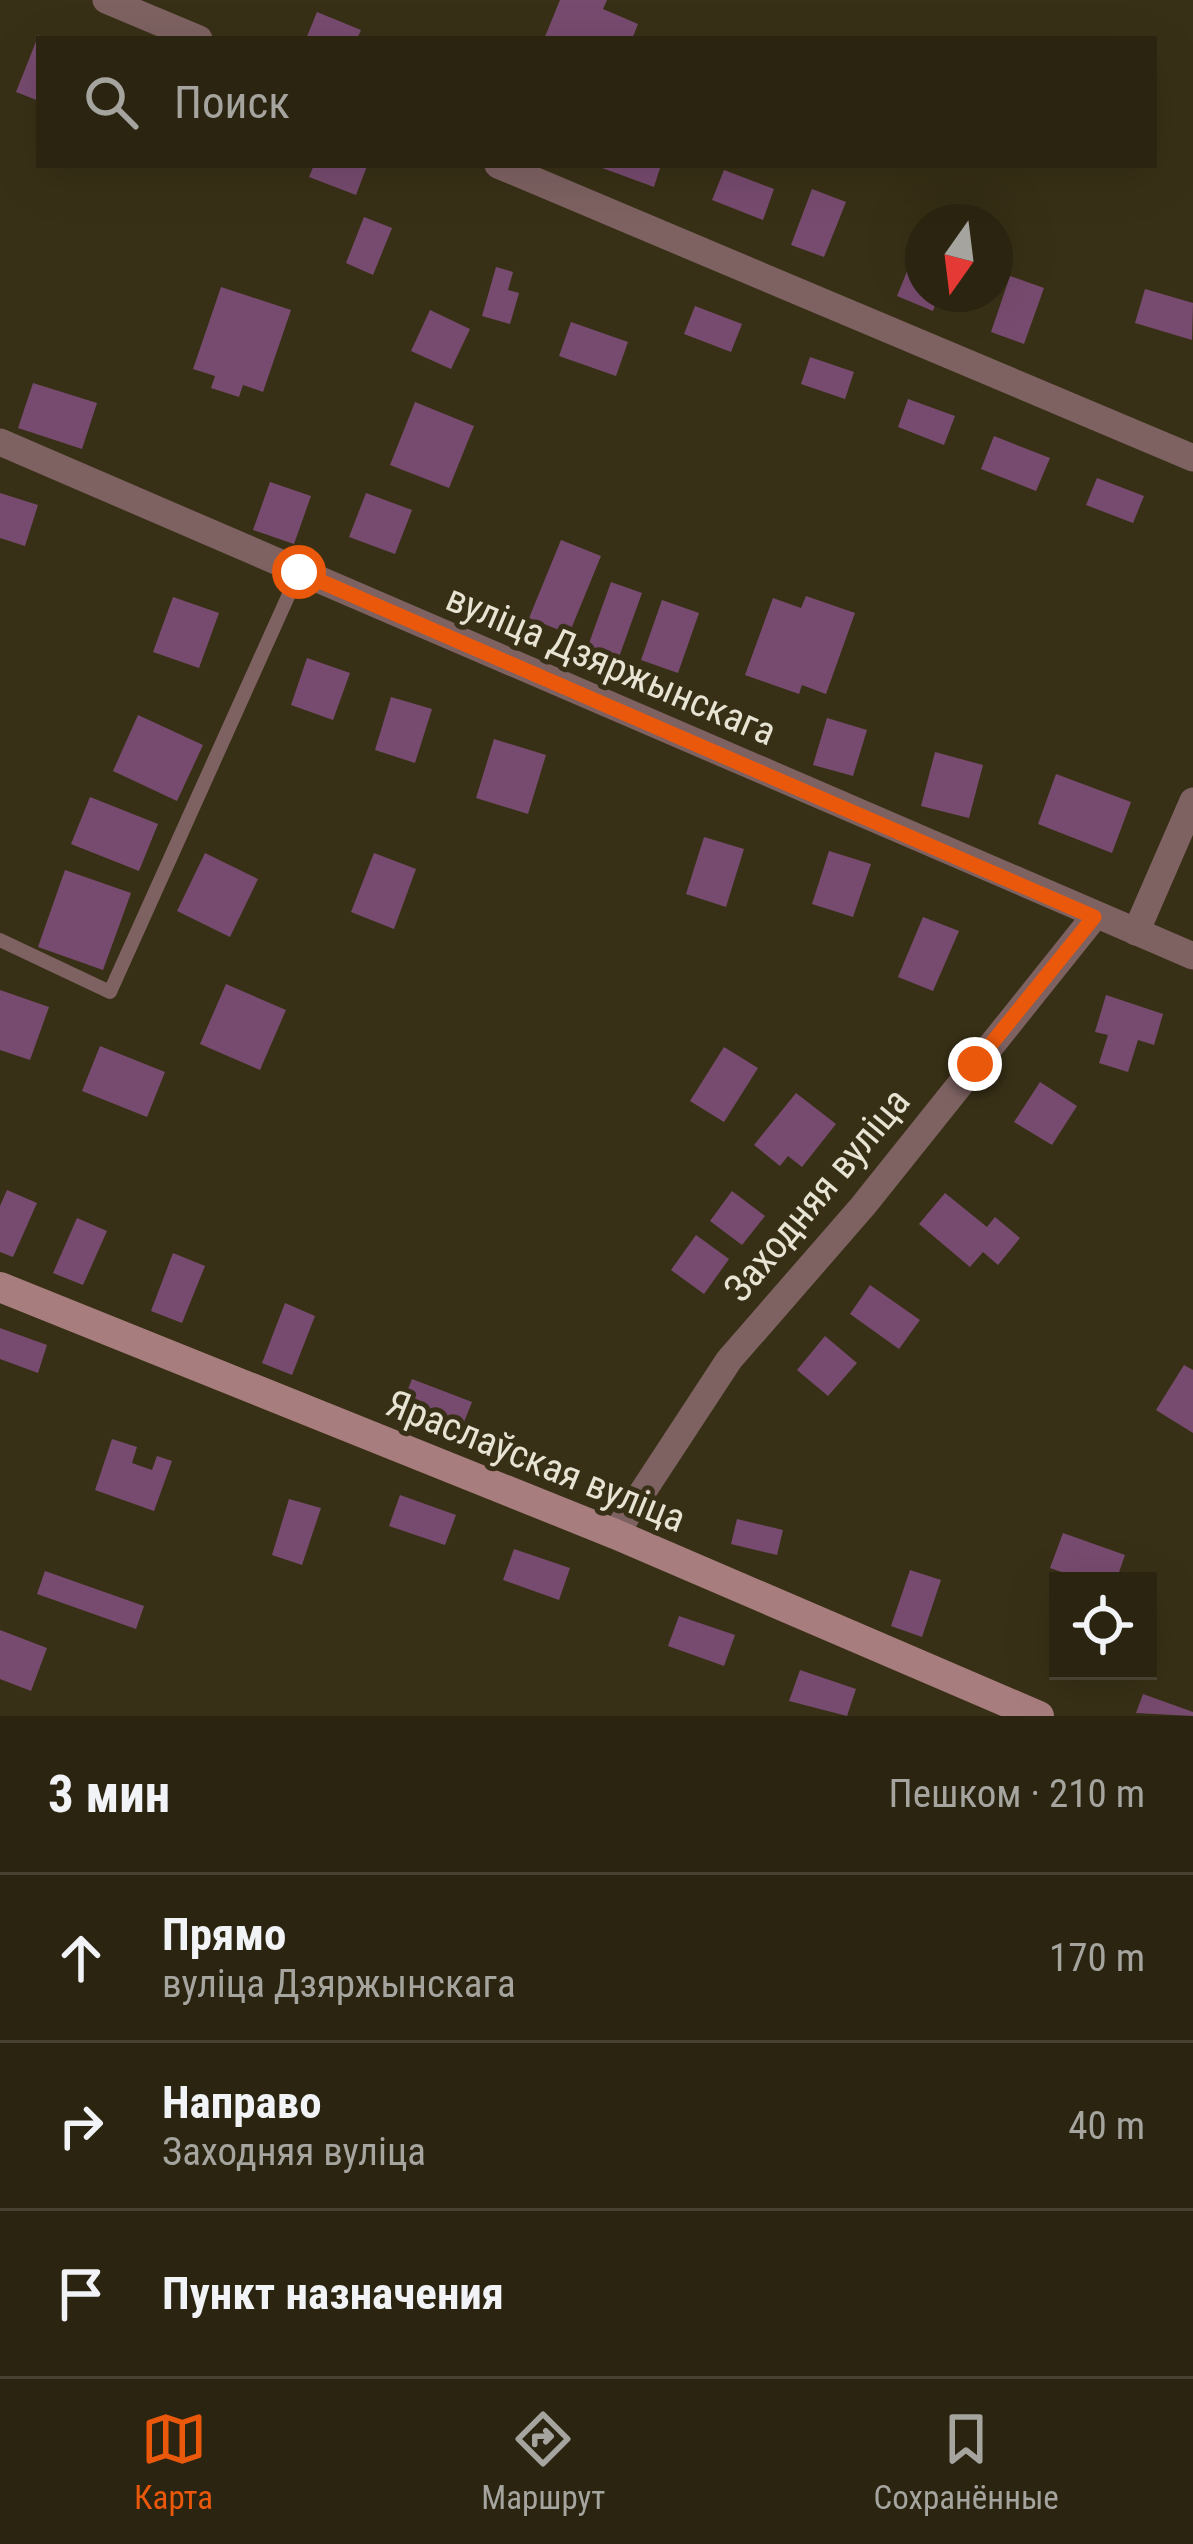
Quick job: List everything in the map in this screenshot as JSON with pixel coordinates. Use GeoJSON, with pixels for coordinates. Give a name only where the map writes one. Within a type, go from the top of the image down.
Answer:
{"type":"FeatureCollection","features":[{"type":"Feature","properties":{"kind":"street"},"geometry":{"type":"LineString","coordinates":[[106,0],[192,36]]}},
{"type":"Feature","properties":{"kind":"street"},"geometry":{"type":"LineString","coordinates":[[505,168],[1193,458]]}},
{"type":"Feature","properties":{"kind":"street","name":"вуліца Дзяржынскага"},"geometry":{"type":"LineString","coordinates":[[0,442],[1193,956]]}},
{"type":"Feature","properties":{"kind":"street"},"geometry":{"type":"LineString","coordinates":[[1136,932],[1193,801]]}},
{"type":"Feature","properties":{"kind":"street","name":"Заходняя вуліца"},"geometry":{"type":"LineString","coordinates":[[615,1534],[729,1360],[863,1206],[1094,917]]}},
{"type":"Feature","properties":{"kind":"street","name":"Яраслаўская вуліца"},"geometry":{"type":"LineString","coordinates":[[0,1287],[615,1534],[1039,1716]]}},
{"type":"Feature","properties":{"kind":"lane"},"geometry":{"type":"LineString","coordinates":[[0,940],[110,992],[299,572]]}},
{"type":"Feature","properties":{"kind":"building"},"geometry":{"type":"Polygon","coordinates":[[[560,0],[607,0],[603,9],[638,24],[633,36],[545,36],[560,0]]]}},
{"type":"Feature","properties":{"kind":"building"},"geometry":{"type":"Polygon","coordinates":[[[317,12],[361,30],[358,36],[307,36],[317,12]]]}},
{"type":"Feature","properties":{"kind":"building"},"geometry":{"type":"Polygon","coordinates":[[[36,42],[36,100],[16,92],[36,42]]]}},
{"type":"Feature","properties":{"kind":"building"},"geometry":{"type":"Polygon","coordinates":[[[313,168],[366,168],[356,195],[309,177],[313,168]]]}},
{"type":"Feature","properties":{"kind":"building"},"geometry":{"type":"Polygon","coordinates":[[[602,168],[660,168],[654,187],[602,168]]]}},
{"type":"Feature","properties":{"kind":"building"},"geometry":{"type":"Polygon","coordinates":[[[724,170],[774,189],[763,220],[712,200],[724,170]]]}},
{"type":"Feature","properties":{"kind":"building"},"geometry":{"type":"Polygon","coordinates":[[[812,189],[846,202],[824,257],[791,245],[812,189]]]}},
{"type":"Feature","properties":{"kind":"building"},"geometry":{"type":"Polygon","coordinates":[[[364,217],[392,228],[373,275],[346,263],[364,217]]]}},
{"type":"Feature","properties":{"kind":"building"},"geometry":{"type":"Polygon","coordinates":[[[496,267],[513,272],[508,290],[519,293],[510,324],[482,316],[496,267]]]}},
{"type":"Feature","properties":{"kind":"building"},"geometry":{"type":"Polygon","coordinates":[[[905,276],[905,299],[897,296],[905,276]]]}},
{"type":"Feature","properties":{"kind":"building"},"geometry":{"type":"Polygon","coordinates":[[[1013,277],[1044,288],[1024,344],[991,332],[998,312],[1013,312],[1013,277]]]}},
{"type":"Feature","properties":{"kind":"building"},"geometry":{"type":"Polygon","coordinates":[[[221,287],[291,310],[263,392],[243,385],[239,397],[211,388],[215,376],[193,369],[221,287]]]}},
{"type":"Feature","properties":{"kind":"building"},"geometry":{"type":"Polygon","coordinates":[[[1145,289],[1193,303],[1192,340],[1135,323],[1145,289]]]}},
{"type":"Feature","properties":{"kind":"building"},"geometry":{"type":"Polygon","coordinates":[[[695,306],[742,324],[731,352],[684,334],[695,306]]]}},
{"type":"Feature","properties":{"kind":"building"},"geometry":{"type":"Polygon","coordinates":[[[430,310],[470,329],[451,369],[411,351],[430,310]]]}},
{"type":"Feature","properties":{"kind":"building"},"geometry":{"type":"Polygon","coordinates":[[[571,322],[628,342],[616,376],[559,356],[571,322]]]}},
{"type":"Feature","properties":{"kind":"building"},"geometry":{"type":"Polygon","coordinates":[[[810,357],[854,372],[845,399],[801,384],[810,357]]]}},
{"type":"Feature","properties":{"kind":"building"},"geometry":{"type":"Polygon","coordinates":[[[33,383],[97,403],[82,449],[18,428],[33,383]]]}},
{"type":"Feature","properties":{"kind":"building"},"geometry":{"type":"Polygon","coordinates":[[[908,399],[955,416],[944,445],[898,427],[908,399]]]}},
{"type":"Feature","properties":{"kind":"building"},"geometry":{"type":"Polygon","coordinates":[[[415,402],[474,426],[449,488],[390,465],[415,402]]]}},
{"type":"Feature","properties":{"kind":"building"},"geometry":{"type":"Polygon","coordinates":[[[994,436],[1050,458],[1036,491],[981,469],[994,436]]]}},
{"type":"Feature","properties":{"kind":"building"},"geometry":{"type":"Polygon","coordinates":[[[1097,478],[1144,496],[1133,523],[1086,505],[1097,478]]]}},
{"type":"Feature","properties":{"kind":"building"},"geometry":{"type":"Polygon","coordinates":[[[270,482],[311,496],[294,544],[253,530],[270,482]]]}},
{"type":"Feature","properties":{"kind":"building"},"geometry":{"type":"Polygon","coordinates":[[[0,493],[38,505],[25,546],[0,538],[0,493]]]}},
{"type":"Feature","properties":{"kind":"building"},"geometry":{"type":"Polygon","coordinates":[[[366,493],[412,510],[395,554],[349,537],[366,493]]]}},
{"type":"Feature","properties":{"kind":"building"},"geometry":{"type":"Polygon","coordinates":[[[561,540],[601,556],[569,634],[529,618],[561,540]]]}},
{"type":"Feature","properties":{"kind":"building"},"geometry":{"type":"Polygon","coordinates":[[[611,582],[642,593],[619,657],[588,646],[611,582]]]}},
{"type":"Feature","properties":{"kind":"building"},"geometry":{"type":"Polygon","coordinates":[[[806,596],[855,613],[826,694],[802,685],[799,694],[745,675],[773,598],[801,608],[806,596]]]}},
{"type":"Feature","properties":{"kind":"building"},"geometry":{"type":"Polygon","coordinates":[[[173,597],[219,613],[199,668],[153,652],[173,597]]]}},
{"type":"Feature","properties":{"kind":"building"},"geometry":{"type":"Polygon","coordinates":[[[662,600],[699,613],[678,673],[641,660],[662,600]]]}},
{"type":"Feature","properties":{"kind":"building"},"geometry":{"type":"Polygon","coordinates":[[[307,658],[350,673],[333,720],[291,705],[307,658]]]}},
{"type":"Feature","properties":{"kind":"building"},"geometry":{"type":"Polygon","coordinates":[[[391,697],[432,709],[415,763],[375,750],[391,697]]]}},
{"type":"Feature","properties":{"kind":"building"},"geometry":{"type":"Polygon","coordinates":[[[138,715],[203,745],[177,801],[113,771],[138,715]]]}},
{"type":"Feature","properties":{"kind":"building"},"geometry":{"type":"Polygon","coordinates":[[[827,718],[867,730],[853,776],[813,765],[827,718]]]}},
{"type":"Feature","properties":{"kind":"building"},"geometry":{"type":"Polygon","coordinates":[[[494,739],[546,755],[528,814],[476,798],[494,739]]]}},
{"type":"Feature","properties":{"kind":"building"},"geometry":{"type":"Polygon","coordinates":[[[935,752],[983,765],[969,818],[921,806],[935,752]]]}},
{"type":"Feature","properties":{"kind":"building"},"geometry":{"type":"Polygon","coordinates":[[[1056,774],[1131,802],[1112,853],[1038,824],[1056,774]]]}},
{"type":"Feature","properties":{"kind":"building"},"geometry":{"type":"Polygon","coordinates":[[[90,797],[158,824],[139,871],[71,844],[90,797]]]}},
{"type":"Feature","properties":{"kind":"building"},"geometry":{"type":"Polygon","coordinates":[[[704,837],[744,849],[726,907],[686,894],[704,837]]]}},
{"type":"Feature","properties":{"kind":"building"},"geometry":{"type":"Polygon","coordinates":[[[829,851],[871,864],[853,917],[812,904],[829,851]]]}},
{"type":"Feature","properties":{"kind":"building"},"geometry":{"type":"Polygon","coordinates":[[[205,853],[258,879],[230,937],[177,911],[205,853]]]}},
{"type":"Feature","properties":{"kind":"building"},"geometry":{"type":"Polygon","coordinates":[[[374,853],[416,869],[394,929],[351,912],[374,853]]]}},
{"type":"Feature","properties":{"kind":"building"},"geometry":{"type":"Polygon","coordinates":[[[65,870],[131,893],[103,970],[38,947],[65,870]]]}},
{"type":"Feature","properties":{"kind":"building"},"geometry":{"type":"Polygon","coordinates":[[[923,917],[959,931],[933,991],[898,977],[923,917]]]}},
{"type":"Feature","properties":{"kind":"building"},"geometry":{"type":"Polygon","coordinates":[[[226,984],[286,1010],[260,1070],[200,1044],[226,984]]]}},
{"type":"Feature","properties":{"kind":"building"},"geometry":{"type":"Polygon","coordinates":[[[0,990],[49,1007],[30,1060],[0,1050],[0,990]]]}},
{"type":"Feature","properties":{"kind":"building"},"geometry":{"type":"Polygon","coordinates":[[[1106,995],[1163,1014],[1154,1045],[1138,1040],[1128,1072],[1099,1063],[1108,1035],[1095,1032],[1106,995]]]}},
{"type":"Feature","properties":{"kind":"building"},"geometry":{"type":"Polygon","coordinates":[[[100,1046],[165,1072],[147,1117],[82,1091],[100,1046]]]}},
{"type":"Feature","properties":{"kind":"building"},"geometry":{"type":"Polygon","coordinates":[[[724,1047],[758,1068],[724,1122],[690,1101],[724,1047]]]}},
{"type":"Feature","properties":{"kind":"building"},"geometry":{"type":"Polygon","coordinates":[[[1040,1082],[1077,1106],[1052,1145],[1014,1122],[1040,1082]]]}},
{"type":"Feature","properties":{"kind":"building"},"geometry":{"type":"Polygon","coordinates":[[[796,1093],[836,1124],[802,1167],[788,1156],[780,1166],[754,1145],[796,1093]]]}},
{"type":"Feature","properties":{"kind":"building"},"geometry":{"type":"Polygon","coordinates":[[[7,1190],[37,1203],[13,1257],[0,1252],[0,1206],[7,1190]]]}},
{"type":"Feature","properties":{"kind":"building"},"geometry":{"type":"Polygon","coordinates":[[[732,1191],[765,1216],[742,1245],[710,1221],[732,1191]]]}},
{"type":"Feature","properties":{"kind":"building"},"geometry":{"type":"Polygon","coordinates":[[[945,1193],[987,1227],[995,1217],[1020,1238],[998,1265],[983,1252],[970,1267],[919,1224],[945,1193]]]}},
{"type":"Feature","properties":{"kind":"building"},"geometry":{"type":"Polygon","coordinates":[[[77,1218],[107,1231],[83,1285],[53,1273],[77,1218]]]}},
{"type":"Feature","properties":{"kind":"building"},"geometry":{"type":"Polygon","coordinates":[[[696,1235],[729,1259],[704,1294],[671,1270],[696,1235]]]}},
{"type":"Feature","properties":{"kind":"building"},"geometry":{"type":"Polygon","coordinates":[[[173,1253],[205,1266],[182,1323],[151,1311],[173,1253]]]}},
{"type":"Feature","properties":{"kind":"building"},"geometry":{"type":"Polygon","coordinates":[[[870,1285],[920,1320],[899,1349],[850,1314],[870,1285]]]}},
{"type":"Feature","properties":{"kind":"building"},"geometry":{"type":"Polygon","coordinates":[[[285,1303],[315,1316],[292,1375],[262,1363],[285,1303]]]}},
{"type":"Feature","properties":{"kind":"building"},"geometry":{"type":"Polygon","coordinates":[[[0,1328],[47,1345],[38,1373],[0,1359],[0,1328]]]}},
{"type":"Feature","properties":{"kind":"building"},"geometry":{"type":"Polygon","coordinates":[[[825,1336],[857,1363],[828,1396],[797,1370],[825,1336]]]}},
{"type":"Feature","properties":{"kind":"building"},"geometry":{"type":"Polygon","coordinates":[[[1184,1365],[1193,1370],[1193,1433],[1156,1410],[1184,1365]]]}},
{"type":"Feature","properties":{"kind":"building"},"geometry":{"type":"Polygon","coordinates":[[[412,1379],[472,1402],[460,1432],[400,1409],[412,1379]]]}},
{"type":"Feature","properties":{"kind":"building"},"geometry":{"type":"Polygon","coordinates":[[[112,1439],[137,1447],[132,1463],[152,1470],[157,1456],[172,1461],[154,1511],[95,1490],[112,1439]]]}},
{"type":"Feature","properties":{"kind":"building"},"geometry":{"type":"Polygon","coordinates":[[[400,1495],[456,1515],[445,1545],[389,1526],[400,1495]]]}},
{"type":"Feature","properties":{"kind":"building"},"geometry":{"type":"Polygon","coordinates":[[[289,1499],[321,1508],[302,1565],[272,1555],[289,1499]]]}},
{"type":"Feature","properties":{"kind":"building"},"geometry":{"type":"Polygon","coordinates":[[[737,1519],[783,1530],[777,1555],[731,1544],[737,1519]]]}},
{"type":"Feature","properties":{"kind":"building"},"geometry":{"type":"Polygon","coordinates":[[[1063,1533],[1125,1555],[1119,1572],[1050,1568],[1063,1533]]]}},
{"type":"Feature","properties":{"kind":"building"},"geometry":{"type":"Polygon","coordinates":[[[514,1549],[570,1568],[559,1600],[503,1580],[514,1549]]]}},
{"type":"Feature","properties":{"kind":"building"},"geometry":{"type":"Polygon","coordinates":[[[910,1570],[941,1580],[922,1637],[891,1626],[910,1570]]]}},
{"type":"Feature","properties":{"kind":"building"},"geometry":{"type":"Polygon","coordinates":[[[45,1571],[144,1606],[136,1629],[37,1594],[45,1571]]]}},
{"type":"Feature","properties":{"kind":"building"},"geometry":{"type":"Polygon","coordinates":[[[679,1616],[735,1635],[724,1666],[668,1646],[679,1616]]]}},
{"type":"Feature","properties":{"kind":"building"},"geometry":{"type":"Polygon","coordinates":[[[0,1630],[47,1648],[31,1691],[0,1679],[0,1630]]]}},
{"type":"Feature","properties":{"kind":"building"},"geometry":{"type":"Polygon","coordinates":[[[800,1670],[856,1689],[847,1716],[789,1701],[800,1670]]]}},
{"type":"Feature","properties":{"kind":"building"},"geometry":{"type":"Polygon","coordinates":[[[1143,1694],[1193,1712],[1193,1716],[1136,1713],[1143,1694]]]}},
{"type":"Feature","properties":{"kind":"route"},"geometry":{"type":"LineString","coordinates":[[299,572],[1094,917],[975,1064]]}}]}
